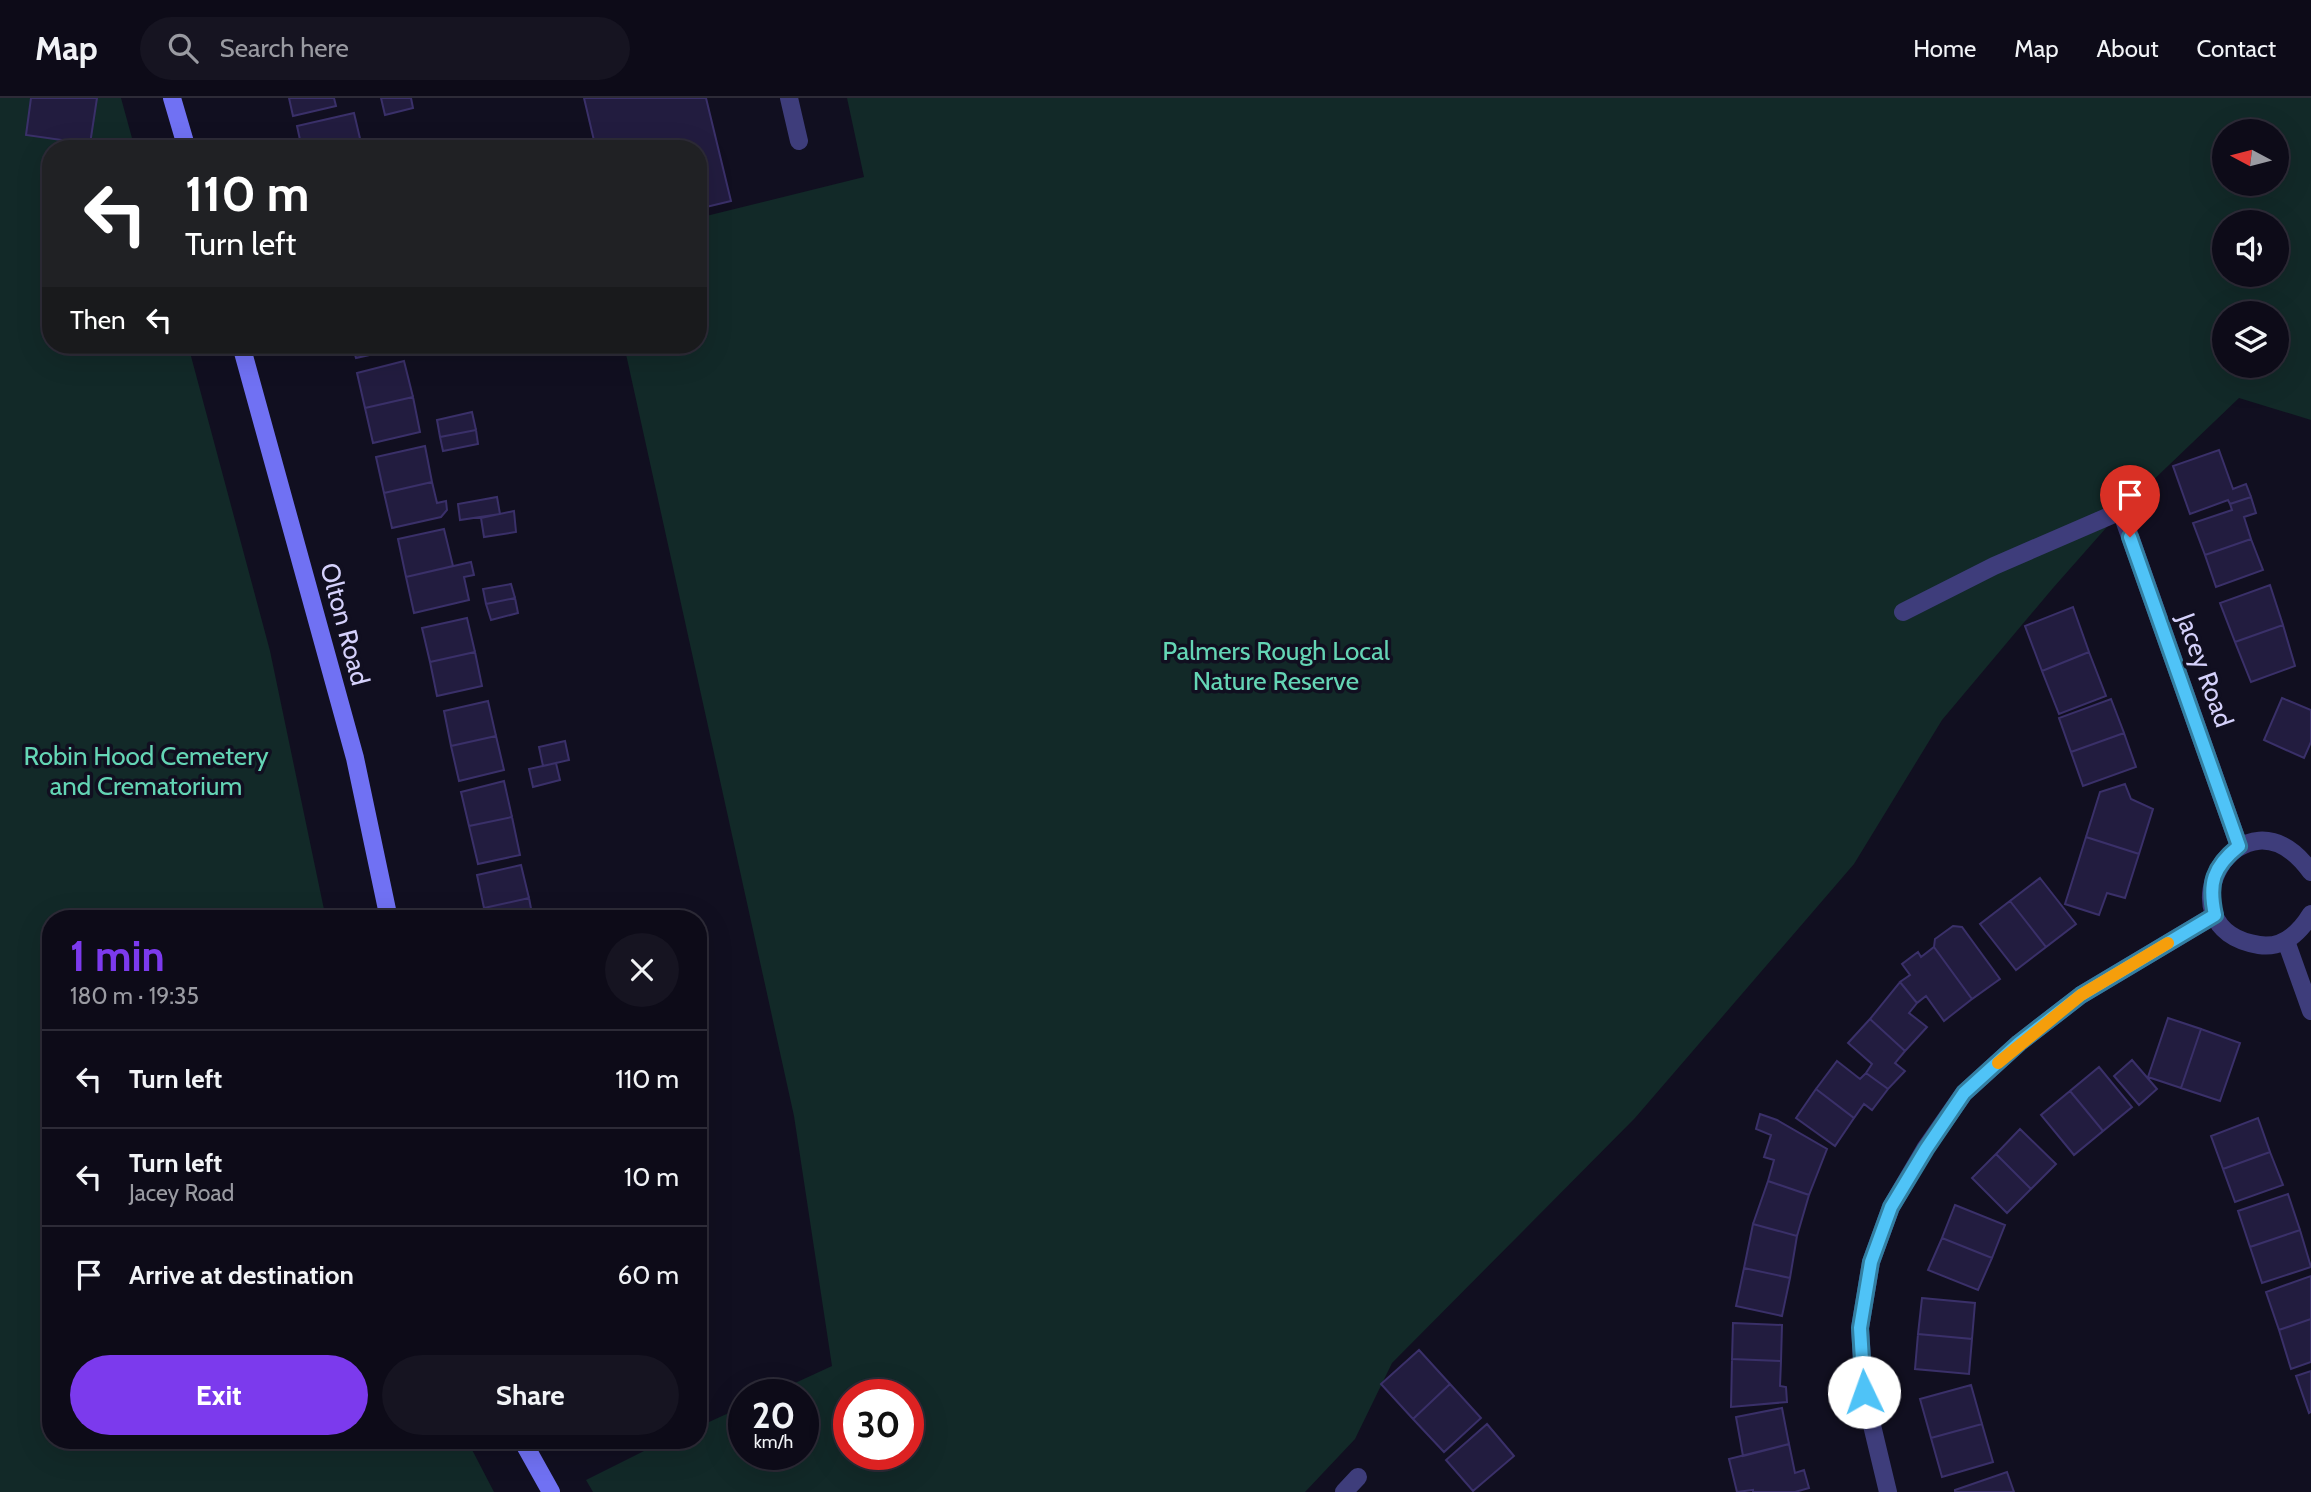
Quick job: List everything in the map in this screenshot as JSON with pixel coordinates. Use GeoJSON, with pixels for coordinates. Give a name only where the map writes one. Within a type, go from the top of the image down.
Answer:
{"type":"FeatureCollection","features":[{"type":"Feature","properties":{"kind":"street"},"geometry":{"type":"LineString","coordinates":[[173,98],[185,140]]}},
{"type":"Feature","properties":{"kind":"street"},"geometry":{"type":"LineString","coordinates":[[789,98],[799,141]]}},
{"type":"Feature","properties":{"kind":"street","name":"Olton Road"},"geometry":{"type":"LineString","coordinates":[[243,354],[355,758],[387,910]]}},
{"type":"Feature","properties":{"kind":"street","name":"Jacey Road"},"geometry":{"type":"LineString","coordinates":[[1903,612],[1994,566],[2121,511],[2239,846]]}},
{"type":"Feature","properties":{"kind":"street"},"geometry":{"type":"LineString","coordinates":[[2311,872],[2299,855],[2282,844],[2261,841],[2239,846],[2225,858],[2214,875],[2211,895],[2215,915],[2227,932],[2244,943],[2265,946],[2286,941],[2301,930],[2311,914]]}},
{"type":"Feature","properties":{"kind":"street"},"geometry":{"type":"LineString","coordinates":[[1888,1492],[1864,1392],[1860,1328],[1871,1262],[1891,1207],[1926,1149],[1973,1084],[2019,1043],[2081,995],[2215,915]]}},
{"type":"Feature","properties":{"kind":"street"},"geometry":{"type":"LineString","coordinates":[[2286,941],[2311,1011]]}},
{"type":"Feature","properties":{"kind":"street"},"geometry":{"type":"LineString","coordinates":[[527,1449],[551,1492]]}},
{"type":"Feature","properties":{"kind":"street"},"geometry":{"type":"LineString","coordinates":[[1344,1492],[1358,1476]]}},
{"type":"Feature","properties":{"kind":"green space","name":"Robin Hood Cemetery and Crematorium"},"geometry":{"type":"Polygon","coordinates":[[[0,98],[121,98],[133,140],[42,140],[42,354],[190,354],[270,651],[324,910],[42,910],[42,1449],[472,1449],[494,1492],[0,1492],[0,98]]]}},
{"type":"Feature","properties":{"kind":"green space","name":"Palmers Rough Local Nature Reserve"},"geometry":{"type":"Polygon","coordinates":[[[847,98],[2311,98],[2311,420],[2239,398],[2121,511],[1942,720],[1854,864],[1635,1118],[1392,1363],[1355,1439],[1305,1492],[593,1492],[586,1480],[648,1449],[707,1449],[707,1423],[728,1413],[728,1470],[819,1470],[819,1379],[804,1379],[832,1366],[794,1116],[626,354],[707,354],[707,216],[864,177],[847,98]]]}},
{"type":"Feature","properties":{"kind":"building"},"geometry":{"type":"Polygon","coordinates":[[[31,98],[97,98],[91,140],[62,140],[26,135],[31,98]]]}},
{"type":"Feature","properties":{"kind":"building"},"geometry":{"type":"Polygon","coordinates":[[[289,98],[334,98],[336,106],[293,116],[289,98]]]}},
{"type":"Feature","properties":{"kind":"building"},"geometry":{"type":"Polygon","coordinates":[[[381,98],[411,98],[413,108],[385,115],[381,98]]]}},
{"type":"Feature","properties":{"kind":"building"},"geometry":{"type":"Polygon","coordinates":[[[584,98],[706,98],[731,201],[707,207],[707,140],[594,140],[584,98]]]}},
{"type":"Feature","properties":{"kind":"building"},"geometry":{"type":"Polygon","coordinates":[[[354,113],[360,140],[300,140],[297,126],[354,113]]]}},
{"type":"Feature","properties":{"kind":"building"},"geometry":{"type":"Polygon","coordinates":[[[355,354],[374,354],[356,358],[355,354]]]}},
{"type":"Feature","properties":{"kind":"building"},"geometry":{"type":"Polygon","coordinates":[[[404,361],[413,397],[365,408],[357,373],[404,361]]]}},
{"type":"Feature","properties":{"kind":"building"},"geometry":{"type":"Polygon","coordinates":[[[413,397],[420,432],[373,443],[365,408],[413,397]]]}},
{"type":"Feature","properties":{"kind":"building"},"geometry":{"type":"Polygon","coordinates":[[[472,412],[476,430],[440,437],[437,420],[472,412]]]}},
{"type":"Feature","properties":{"kind":"building"},"geometry":{"type":"Polygon","coordinates":[[[476,430],[478,444],[443,451],[440,437],[476,430]]]}},
{"type":"Feature","properties":{"kind":"building"},"geometry":{"type":"Polygon","coordinates":[[[425,446],[432,482],[384,493],[376,457],[425,446]]]}},
{"type":"Feature","properties":{"kind":"building"},"geometry":{"type":"Polygon","coordinates":[[[2219,450],[2233,489],[2246,484],[2251,497],[2230,504],[2228,500],[2190,514],[2173,466],[2219,450]]]}},
{"type":"Feature","properties":{"kind":"building"},"geometry":{"type":"Polygon","coordinates":[[[432,482],[437,503],[446,501],[447,510],[441,517],[392,528],[384,493],[432,482]]]}},
{"type":"Feature","properties":{"kind":"building"},"geometry":{"type":"Polygon","coordinates":[[[497,497],[500,514],[460,520],[458,504],[497,497]]]}},
{"type":"Feature","properties":{"kind":"building"},"geometry":{"type":"Polygon","coordinates":[[[2251,497],[2256,513],[2244,517],[2251,539],[2205,555],[2193,523],[2232,510],[2230,504],[2251,497]]]}},
{"type":"Feature","properties":{"kind":"building"},"geometry":{"type":"Polygon","coordinates":[[[514,511],[516,532],[484,537],[481,518],[514,511]]]}},
{"type":"Feature","properties":{"kind":"building"},"geometry":{"type":"Polygon","coordinates":[[[444,529],[453,566],[406,577],[398,539],[444,529]]]}},
{"type":"Feature","properties":{"kind":"building"},"geometry":{"type":"Polygon","coordinates":[[[2251,539],[2263,570],[2216,587],[2205,555],[2251,539]]]}},
{"type":"Feature","properties":{"kind":"building"},"geometry":{"type":"Polygon","coordinates":[[[471,562],[474,575],[464,577],[469,600],[414,613],[406,577],[471,562]]]}},
{"type":"Feature","properties":{"kind":"building"},"geometry":{"type":"Polygon","coordinates":[[[511,584],[515,598],[486,604],[483,589],[511,584]]]}},
{"type":"Feature","properties":{"kind":"building"},"geometry":{"type":"Polygon","coordinates":[[[2270,585],[2283,625],[2235,642],[2220,603],[2270,585]]]}},
{"type":"Feature","properties":{"kind":"building"},"geometry":{"type":"Polygon","coordinates":[[[515,598],[518,613],[491,620],[486,604],[515,598]]]}},
{"type":"Feature","properties":{"kind":"building"},"geometry":{"type":"Polygon","coordinates":[[[2073,607],[2089,652],[2042,671],[2025,626],[2073,607]]]}},
{"type":"Feature","properties":{"kind":"building"},"geometry":{"type":"Polygon","coordinates":[[[467,618],[475,652],[430,662],[422,628],[467,618]]]}},
{"type":"Feature","properties":{"kind":"building"},"geometry":{"type":"Polygon","coordinates":[[[2283,625],[2295,666],[2251,682],[2235,642],[2283,625]]]}},
{"type":"Feature","properties":{"kind":"building"},"geometry":{"type":"Polygon","coordinates":[[[475,652],[482,686],[437,696],[430,662],[475,652]]]}},
{"type":"Feature","properties":{"kind":"building"},"geometry":{"type":"Polygon","coordinates":[[[2089,652],[2106,696],[2059,714],[2042,671],[2089,652]]]}},
{"type":"Feature","properties":{"kind":"building"},"geometry":{"type":"Polygon","coordinates":[[[2282,698],[2311,710],[2311,742],[2304,758],[2264,740],[2282,698]]]}},
{"type":"Feature","properties":{"kind":"building"},"geometry":{"type":"Polygon","coordinates":[[[2111,699],[2124,733],[2071,752],[2059,718],[2111,699]]]}},
{"type":"Feature","properties":{"kind":"building"},"geometry":{"type":"Polygon","coordinates":[[[488,701],[496,736],[451,746],[444,711],[488,701]]]}},
{"type":"Feature","properties":{"kind":"building"},"geometry":{"type":"Polygon","coordinates":[[[2124,733],[2136,767],[2083,786],[2071,752],[2124,733]]]}},
{"type":"Feature","properties":{"kind":"building"},"geometry":{"type":"Polygon","coordinates":[[[496,736],[504,770],[459,781],[451,746],[496,736]]]}},
{"type":"Feature","properties":{"kind":"building"},"geometry":{"type":"Polygon","coordinates":[[[565,741],[569,760],[543,766],[539,747],[565,741]]]}},
{"type":"Feature","properties":{"kind":"building"},"geometry":{"type":"Polygon","coordinates":[[[556,763],[560,780],[533,787],[529,769],[556,763]]]}},
{"type":"Feature","properties":{"kind":"building"},"geometry":{"type":"Polygon","coordinates":[[[504,781],[512,817],[469,826],[461,792],[504,781]]]}},
{"type":"Feature","properties":{"kind":"building"},"geometry":{"type":"Polygon","coordinates":[[[2125,784],[2131,799],[2153,809],[2139,854],[2086,837],[2100,792],[2125,784]]]}},
{"type":"Feature","properties":{"kind":"building"},"geometry":{"type":"Polygon","coordinates":[[[512,817],[520,855],[478,864],[469,826],[512,817]]]}},
{"type":"Feature","properties":{"kind":"building"},"geometry":{"type":"Polygon","coordinates":[[[2086,837],[2139,854],[2125,898],[2107,893],[2099,915],[2065,904],[2086,837]]]}},
{"type":"Feature","properties":{"kind":"building"},"geometry":{"type":"Polygon","coordinates":[[[521,865],[529,898],[484,908],[477,875],[521,865]]]}},
{"type":"Feature","properties":{"kind":"building"},"geometry":{"type":"Polygon","coordinates":[[[2040,878],[2076,924],[2046,947],[2010,901],[2040,878]]]}},
{"type":"Feature","properties":{"kind":"building"},"geometry":{"type":"Polygon","coordinates":[[[529,898],[531,910],[485,910],[529,898]]]}},
{"type":"Feature","properties":{"kind":"building"},"geometry":{"type":"Polygon","coordinates":[[[2010,901],[2046,947],[2016,970],[1980,924],[2010,901]]]}},
{"type":"Feature","properties":{"kind":"building"},"geometry":{"type":"Polygon","coordinates":[[[1953,926],[1962,927],[2000,979],[1972,999],[1934,947],[1935,939],[1953,926]]]}},
{"type":"Feature","properties":{"kind":"building"},"geometry":{"type":"Polygon","coordinates":[[[1934,947],[1972,999],[1944,1021],[1926,996],[1917,1003],[1900,982],[1910,975],[1902,964],[1918,952],[1921,957],[1934,947]]]}},
{"type":"Feature","properties":{"kind":"building"},"geometry":{"type":"Polygon","coordinates":[[[1900,982],[1917,1003],[1909,1013],[1927,1027],[1905,1051],[1870,1019],[1900,982]]]}},
{"type":"Feature","properties":{"kind":"building"},"geometry":{"type":"Polygon","coordinates":[[[2168,1018],[2201,1029],[2181,1088],[2148,1077],[2168,1018]]]}},
{"type":"Feature","properties":{"kind":"building"},"geometry":{"type":"Polygon","coordinates":[[[1870,1019],[1905,1051],[1895,1063],[1905,1071],[1888,1089],[1866,1073],[1872,1064],[1848,1043],[1870,1019]]]}},
{"type":"Feature","properties":{"kind":"building"},"geometry":{"type":"Polygon","coordinates":[[[2201,1029],[2240,1043],[2220,1101],[2181,1088],[2201,1029]]]}},
{"type":"Feature","properties":{"kind":"building"},"geometry":{"type":"Polygon","coordinates":[[[2132,1060],[2157,1089],[2139,1105],[2114,1076],[2132,1060]]]}},
{"type":"Feature","properties":{"kind":"building"},"geometry":{"type":"Polygon","coordinates":[[[1837,1061],[1860,1079],[1866,1073],[1888,1089],[1872,1110],[1864,1104],[1854,1118],[1816,1089],[1837,1061]]]}},
{"type":"Feature","properties":{"kind":"building"},"geometry":{"type":"Polygon","coordinates":[[[2099,1067],[2132,1107],[2103,1131],[2070,1091],[2099,1067]]]}},
{"type":"Feature","properties":{"kind":"building"},"geometry":{"type":"Polygon","coordinates":[[[1816,1089],[1854,1118],[1835,1146],[1796,1118],[1816,1089]]]}},
{"type":"Feature","properties":{"kind":"building"},"geometry":{"type":"Polygon","coordinates":[[[2070,1091],[2103,1131],[2074,1155],[2041,1115],[2070,1091]]]}},
{"type":"Feature","properties":{"kind":"building"},"geometry":{"type":"Polygon","coordinates":[[[1760,1114],[1777,1120],[1827,1149],[1809,1195],[1768,1181],[1774,1160],[1764,1157],[1771,1135],[1756,1129],[1760,1114]]]}},
{"type":"Feature","properties":{"kind":"building"},"geometry":{"type":"Polygon","coordinates":[[[2258,1118],[2270,1152],[2223,1169],[2211,1136],[2258,1118]]]}},
{"type":"Feature","properties":{"kind":"building"},"geometry":{"type":"Polygon","coordinates":[[[2020,1129],[2056,1164],[2031,1189],[1996,1154],[2020,1129]]]}},
{"type":"Feature","properties":{"kind":"building"},"geometry":{"type":"Polygon","coordinates":[[[2270,1152],[2283,1185],[2235,1202],[2223,1169],[2270,1152]]]}},
{"type":"Feature","properties":{"kind":"building"},"geometry":{"type":"Polygon","coordinates":[[[1996,1154],[2031,1189],[2007,1213],[1972,1178],[1996,1154]]]}},
{"type":"Feature","properties":{"kind":"building"},"geometry":{"type":"Polygon","coordinates":[[[1768,1181],[1809,1195],[1797,1236],[1753,1224],[1768,1181]]]}},
{"type":"Feature","properties":{"kind":"building"},"geometry":{"type":"Polygon","coordinates":[[[2288,1194],[2300,1230],[2250,1247],[2238,1211],[2288,1194]]]}},
{"type":"Feature","properties":{"kind":"building"},"geometry":{"type":"Polygon","coordinates":[[[1955,1205],[2005,1225],[1992,1258],[1942,1238],[1955,1205]]]}},
{"type":"Feature","properties":{"kind":"building"},"geometry":{"type":"Polygon","coordinates":[[[1753,1224],[1797,1236],[1790,1278],[1744,1268],[1753,1224]]]}},
{"type":"Feature","properties":{"kind":"building"},"geometry":{"type":"Polygon","coordinates":[[[2300,1230],[2311,1267],[2262,1283],[2250,1247],[2300,1230]]]}},
{"type":"Feature","properties":{"kind":"building"},"geometry":{"type":"Polygon","coordinates":[[[1942,1238],[1992,1258],[1978,1290],[1928,1270],[1942,1238]]]}},
{"type":"Feature","properties":{"kind":"building"},"geometry":{"type":"Polygon","coordinates":[[[1744,1268],[1790,1278],[1782,1316],[1736,1306],[1744,1268]]]}},
{"type":"Feature","properties":{"kind":"building"},"geometry":{"type":"Polygon","coordinates":[[[2311,1276],[2311,1319],[2279,1330],[2266,1292],[2311,1276]]]}},
{"type":"Feature","properties":{"kind":"building"},"geometry":{"type":"Polygon","coordinates":[[[1922,1298],[1975,1303],[1972,1339],[1918,1334],[1922,1298]]]}},
{"type":"Feature","properties":{"kind":"building"},"geometry":{"type":"Polygon","coordinates":[[[2311,1319],[2311,1362],[2291,1369],[2279,1330],[2311,1319]]]}},
{"type":"Feature","properties":{"kind":"building"},"geometry":{"type":"Polygon","coordinates":[[[1733,1323],[1782,1325],[1781,1361],[1732,1359],[1733,1323]]]}},
{"type":"Feature","properties":{"kind":"building"},"geometry":{"type":"Polygon","coordinates":[[[1918,1334],[1972,1339],[1969,1374],[1915,1369],[1918,1334]]]}},
{"type":"Feature","properties":{"kind":"building"},"geometry":{"type":"Polygon","coordinates":[[[1419,1350],[1450,1384],[1413,1419],[1381,1384],[1419,1350]]]}},
{"type":"Feature","properties":{"kind":"building"},"geometry":{"type":"Polygon","coordinates":[[[1732,1359],[1781,1361],[1780,1386],[1786,1387],[1787,1402],[1731,1407],[1732,1359]]]}},
{"type":"Feature","properties":{"kind":"building"},"geometry":{"type":"Polygon","coordinates":[[[2311,1371],[2311,1412],[2309,1413],[2296,1376],[2311,1371]]]}},
{"type":"Feature","properties":{"kind":"building"},"geometry":{"type":"Polygon","coordinates":[[[1450,1384],[1481,1418],[1444,1452],[1413,1419],[1450,1384]]]}},
{"type":"Feature","properties":{"kind":"building"},"geometry":{"type":"Polygon","coordinates":[[[1971,1385],[1982,1424],[1931,1438],[1920,1399],[1971,1385]]]}},
{"type":"Feature","properties":{"kind":"building"},"geometry":{"type":"Polygon","coordinates":[[[1782,1408],[1789,1444],[1743,1456],[1736,1417],[1782,1408]]]}},
{"type":"Feature","properties":{"kind":"building"},"geometry":{"type":"Polygon","coordinates":[[[1487,1424],[1514,1456],[1473,1491],[1446,1460],[1487,1424]]]}},
{"type":"Feature","properties":{"kind":"building"},"geometry":{"type":"Polygon","coordinates":[[[1982,1424],[1993,1462],[1942,1477],[1931,1438],[1982,1424]]]}},
{"type":"Feature","properties":{"kind":"building"},"geometry":{"type":"Polygon","coordinates":[[[1789,1444],[1795,1473],[1804,1470],[1809,1488],[1795,1492],[1737,1492],[1729,1459],[1789,1444]]]}},
{"type":"Feature","properties":{"kind":"building"},"geometry":{"type":"Polygon","coordinates":[[[2007,1472],[2014,1492],[1955,1492],[1955,1490],[2007,1472]]]}},
{"type":"Feature","properties":{"kind":"slow traffic"},"geometry":{"type":"LineString","coordinates":[[1998,1063],[2019,1043],[2081,995],[2168,943]]}},
{"type":"Feature","properties":{"kind":"route"},"geometry":{"type":"LineString","coordinates":[[1864,1392],[1860,1328],[1871,1262],[1891,1207],[1951,1111],[1964,1093],[2019,1043],[2081,995],[2215,915],[2211,895],[2214,875],[2225,858],[2239,846],[2130,537]]}}]}
